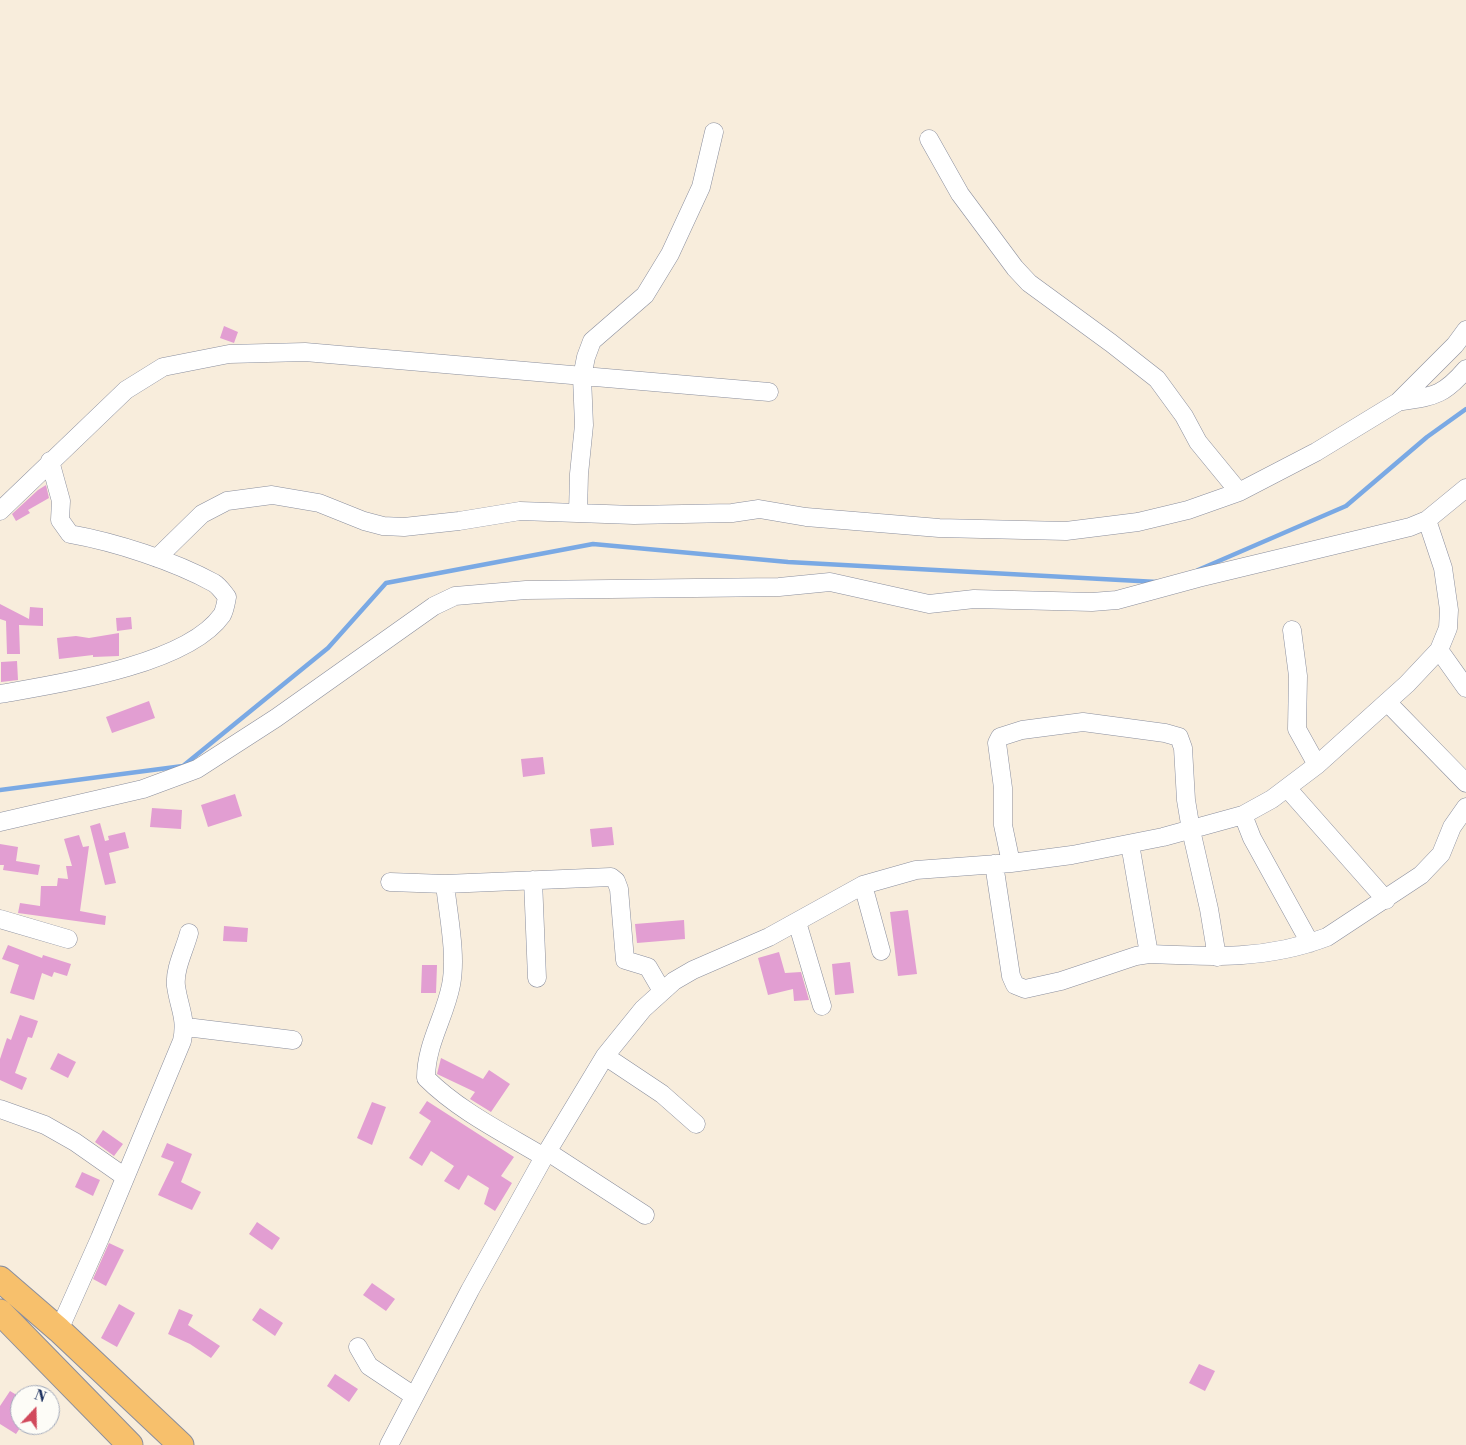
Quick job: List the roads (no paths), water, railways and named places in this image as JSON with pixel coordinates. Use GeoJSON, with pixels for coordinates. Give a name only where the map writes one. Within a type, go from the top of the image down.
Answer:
{"type":"FeatureCollection","features":[{"type":"Feature","properties":{"kind":"highway"},"geometry":{"type":"LineString","coordinates":[[0,1279],[59,1330],[181,1445]]}},
{"type":"Feature","properties":{"kind":"highway"},"geometry":{"type":"LineString","coordinates":[[0,1312],[130,1445]]}},
{"type":"Feature","properties":{"kind":"street"},"geometry":{"type":"LineString","coordinates":[[578,513],[579,474],[584,426],[582,376],[592,341],[646,294],[670,254],[701,187],[714,132]]}},
{"type":"Feature","properties":{"kind":"street"},"geometry":{"type":"LineString","coordinates":[[929,139],[960,194],[1015,268],[1029,283],[1111,342],[1157,379],[1184,416],[1198,442],[1239,492]]}},
{"type":"Feature","properties":{"kind":"street"},"geometry":{"type":"LineString","coordinates":[[157,558],[202,514],[227,501],[272,495],[320,503],[364,521],[383,526],[404,527],[460,521],[520,511],[634,515],[732,513],[759,510],[939,528],[1066,531],[1138,522],[1188,510],[1239,492],[1316,452],[1398,402],[1455,345],[1466,330]]}},
{"type":"Feature","properties":{"kind":"street"},"geometry":{"type":"LineString","coordinates":[[0,511],[126,390],[163,367],[229,354],[305,352],[769,392]]}},
{"type":"Feature","properties":{"kind":"street"},"geometry":{"type":"LineString","coordinates":[[1398,402],[1429,397],[1450,388],[1466,369]]}},
{"type":"Feature","properties":{"kind":"street"},"geometry":{"type":"LineString","coordinates":[[0,694],[97,676],[181,648],[205,633],[222,614],[227,597],[216,584],[157,558],[92,538],[70,534],[60,520],[61,500],[50,461]]}},
{"type":"Feature","properties":{"kind":"street"},"geometry":{"type":"LineString","coordinates":[[0,822],[143,790],[197,770],[276,718],[434,606],[455,596],[526,590],[779,587],[830,582],[929,604],[974,599],[1092,602],[1116,600],[1198,578],[1389,534],[1426,520],[1466,488]]}},
{"type":"Feature","properties":{"kind":"street"},"geometry":{"type":"LineString","coordinates":[[389,1445],[470,1290],[546,1154],[605,1056],[643,1009],[662,991],[674,981],[693,970],[769,937],[863,886],[916,870],[1003,864],[1072,855],[1130,844],[1191,830],[1242,814],[1272,799],[1317,765],[1407,684],[1438,650],[1448,628],[1449,610],[1443,568],[1426,520]]}},
{"type":"Feature","properties":{"kind":"street"},"geometry":{"type":"LineString","coordinates":[[1292,630],[1298,676],[1297,729],[1317,765]]}},
{"type":"Feature","properties":{"kind":"street"},"geometry":{"type":"LineString","coordinates":[[1438,650],[1466,688]]}},
{"type":"Feature","properties":{"kind":"street"},"geometry":{"type":"LineString","coordinates":[[1387,702],[1466,783]]}},
{"type":"Feature","properties":{"kind":"street"},"geometry":{"type":"LineString","coordinates":[[1217,957],[1207,900],[1191,830],[1186,800],[1183,748],[1179,738],[1166,733],[1083,722],[1006,733],[1000,737],[997,743],[1003,788],[1003,864],[1011,976],[1015,986],[1025,989],[1061,982],[1127,959],[1149,954],[1217,957],[1255,955],[1310,943],[1326,936],[1386,900],[1421,875],[1440,854],[1452,827],[1466,807]]}},
{"type":"Feature","properties":{"kind":"street"},"geometry":{"type":"LineString","coordinates":[[1287,788],[1386,900]]}},
{"type":"Feature","properties":{"kind":"street"},"geometry":{"type":"LineString","coordinates":[[1242,814],[1252,838],[1310,943]]}},
{"type":"Feature","properties":{"kind":"street"},"geometry":{"type":"LineString","coordinates":[[1130,844],[1149,954]]}},
{"type":"Feature","properties":{"kind":"street"},"geometry":{"type":"LineString","coordinates":[[390,882],[445,884],[611,876],[616,881],[619,889],[625,960],[648,967],[662,991]]}},
{"type":"Feature","properties":{"kind":"street"},"geometry":{"type":"LineString","coordinates":[[533,880],[537,978]]}},
{"type":"Feature","properties":{"kind":"street"},"geometry":{"type":"LineString","coordinates":[[445,884],[452,960],[451,984],[427,1057],[426,1078],[438,1090],[479,1117],[546,1154],[645,1214]]}},
{"type":"Feature","properties":{"kind":"street"},"geometry":{"type":"LineString","coordinates":[[863,886],[881,951]]}},
{"type":"Feature","properties":{"kind":"street"},"geometry":{"type":"LineString","coordinates":[[0,920],[68,939]]}},
{"type":"Feature","properties":{"kind":"street"},"geometry":{"type":"LineString","coordinates":[[798,922],[822,1006]]}},
{"type":"Feature","properties":{"kind":"street"},"geometry":{"type":"LineString","coordinates":[[59,1330],[182,1041],[186,1027],[176,986],[190,933]]}},
{"type":"Feature","properties":{"kind":"street"},"geometry":{"type":"LineString","coordinates":[[186,1027],[294,1040]]}},
{"type":"Feature","properties":{"kind":"street"},"geometry":{"type":"LineString","coordinates":[[605,1056],[662,1094],[696,1124]]}},
{"type":"Feature","properties":{"kind":"street"},"geometry":{"type":"LineString","coordinates":[[0,1109],[52,1129],[75,1142],[125,1177]]}},
{"type":"Feature","properties":{"kind":"street"},"geometry":{"type":"LineString","coordinates":[[358,1347],[364,1362],[414,1396]]}},
{"type":"Feature","properties":{"kind":"waterway"},"geometry":{"type":"LineString","coordinates":[[1198,570],[1346,506],[1427,437],[1466,409]]}},
{"type":"Feature","properties":{"kind":"waterway"},"geometry":{"type":"LineString","coordinates":[[0,790],[183,766],[328,648],[386,583],[593,544],[788,562],[1157,582]]}}]}
